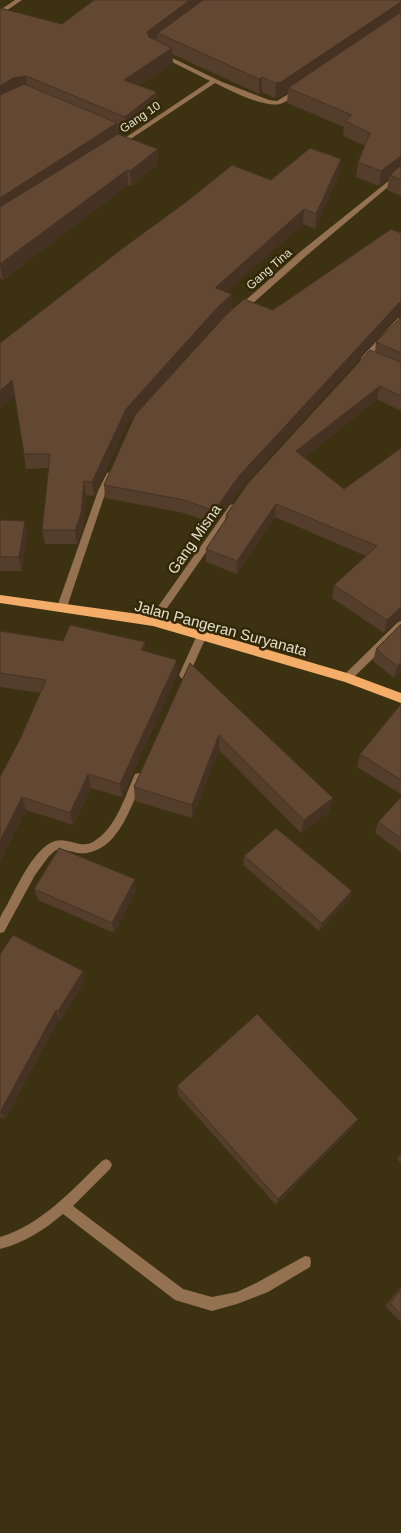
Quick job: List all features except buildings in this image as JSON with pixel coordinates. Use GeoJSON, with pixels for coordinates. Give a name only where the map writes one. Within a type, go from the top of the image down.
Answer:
{"type":"FeatureCollection","features":[{"type":"Feature","properties":{"kind":"main road","name":"Jalan Pangeran Suryanata"},"geometry":{"type":"LineString","coordinates":[[0,599],[153,621],[347,678],[401,698]]}},
{"type":"Feature","properties":{"kind":"street"},"geometry":{"type":"LineString","coordinates":[[0,13],[19,0]]}},
{"type":"Feature","properties":{"kind":"street"},"geometry":{"type":"LineString","coordinates":[[154,51],[215,80],[270,103],[283,100],[307,84]]}},
{"type":"Feature","properties":{"kind":"street","name":"Gang 10"},"geometry":{"type":"LineString","coordinates":[[112,148],[215,80]]}},
{"type":"Feature","properties":{"kind":"street"},"geometry":{"type":"LineString","coordinates":[[120,134],[129,138]]}},
{"type":"Feature","properties":{"kind":"street","name":"Gang Tina"},"geometry":{"type":"LineString","coordinates":[[235,314],[303,254],[401,173]]}},
{"type":"Feature","properties":{"kind":"street"},"geometry":{"type":"LineString","coordinates":[[360,365],[401,320]]}},
{"type":"Feature","properties":{"kind":"street"},"geometry":{"type":"LineString","coordinates":[[366,358],[375,362]]}},
{"type":"Feature","properties":{"kind":"street"},"geometry":{"type":"LineString","coordinates":[[62,607],[102,491],[113,467]]}},
{"type":"Feature","properties":{"kind":"street","name":"Gang Misna"},"geometry":{"type":"LineString","coordinates":[[153,621],[237,501]]}},
{"type":"Feature","properties":{"kind":"street"},"geometry":{"type":"LineString","coordinates":[[347,678],[401,625]]}},
{"type":"Feature","properties":{"kind":"street"},"geometry":{"type":"LineString","coordinates":[[178,688],[202,635]]}},
{"type":"Feature","properties":{"kind":"street"},"geometry":{"type":"LineString","coordinates":[[0,928],[39,862],[51,848],[60,844],[86,849],[102,842],[118,822],[142,769]]}},
{"type":"Feature","properties":{"kind":"street"},"geometry":{"type":"LineString","coordinates":[[0,1243],[14,1241],[64,1207],[106,1165]]}},
{"type":"Feature","properties":{"kind":"street"},"geometry":{"type":"LineString","coordinates":[[64,1207],[180,1295],[212,1304],[237,1298],[263,1287],[305,1262]]}}]}
